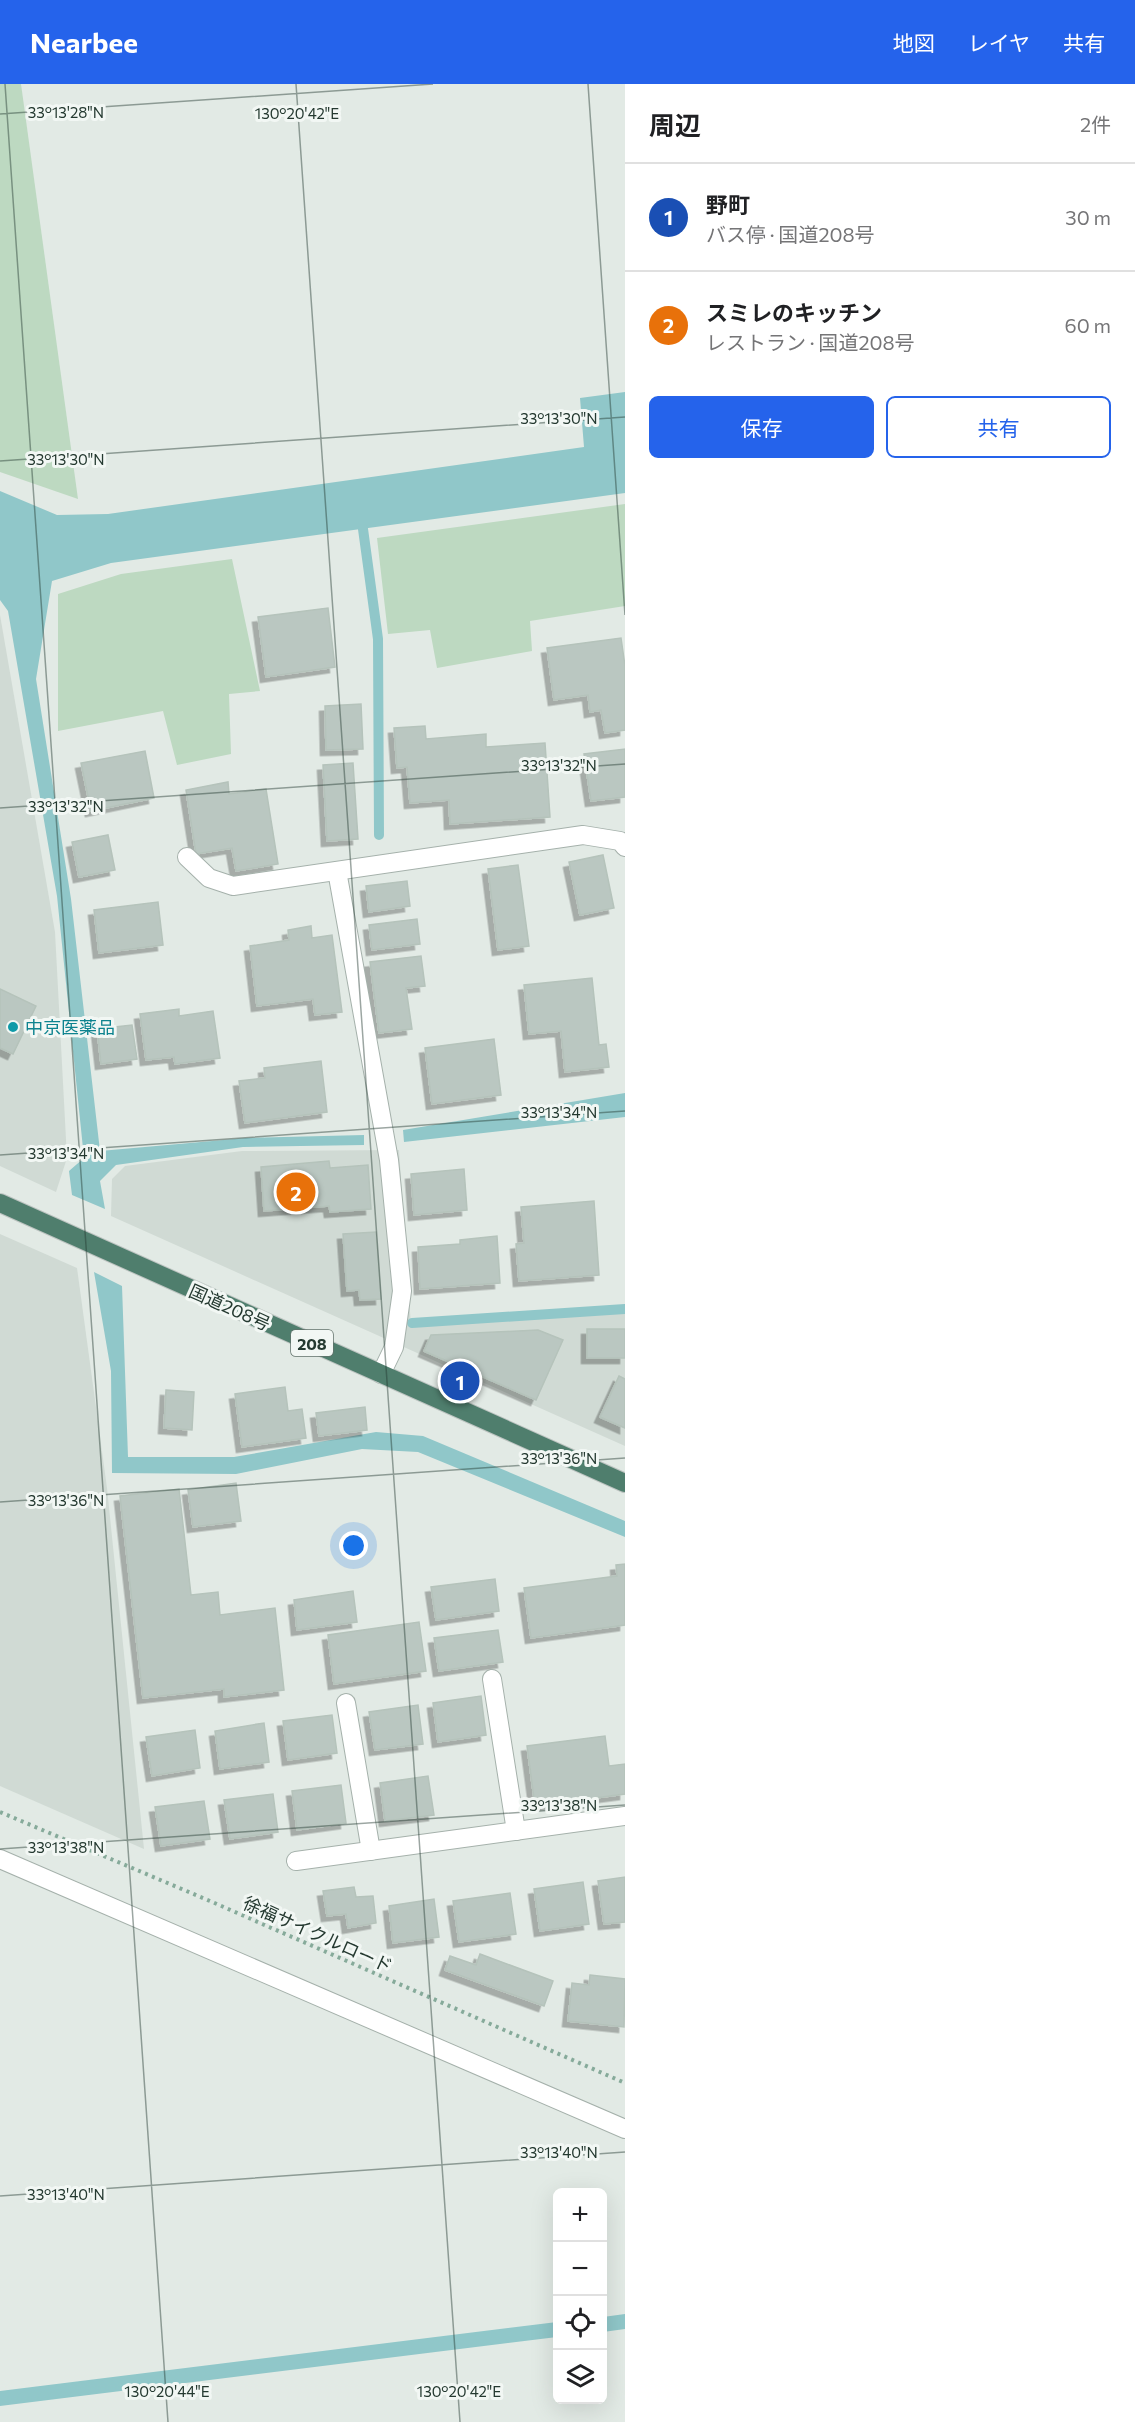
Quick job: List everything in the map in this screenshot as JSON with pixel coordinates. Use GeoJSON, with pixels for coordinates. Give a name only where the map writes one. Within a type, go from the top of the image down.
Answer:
{"type":"FeatureCollection","features":[{"type":"Feature","properties":{"kind":"highway","name":"国道208号"},"geometry":{"type":"LineString","coordinates":[[0,1203],[625,1483]]}},
{"type":"Feature","properties":{"kind":"street"},"geometry":{"type":"LineString","coordinates":[[187,857],[209,878],[233,886],[583,835],[620,841],[625,847]]}},
{"type":"Feature","properties":{"kind":"street"},"geometry":{"type":"LineString","coordinates":[[337,871],[389,1160],[402,1291],[394,1347],[381,1374]]}},
{"type":"Feature","properties":{"kind":"street"},"geometry":{"type":"LineString","coordinates":[[492,1679],[516,1831]]}},
{"type":"Feature","properties":{"kind":"street"},"geometry":{"type":"LineString","coordinates":[[346,1703],[371,1851]]}},
{"type":"Feature","properties":{"kind":"street"},"geometry":{"type":"LineString","coordinates":[[296,1861],[625,1816]]}},
{"type":"Feature","properties":{"kind":"street"},"geometry":{"type":"LineString","coordinates":[[0,1859],[625,2129]]}},
{"type":"Feature","properties":{"kind":"path","name":"徐福サイクルロード"},"geometry":{"type":"LineString","coordinates":[[0,1812],[625,2083]]}},
{"type":"Feature","properties":{"kind":"shaded area"},"geometry":{"type":"Polygon","coordinates":[[[0,615],[55,932],[67,1158],[56,1192],[0,1166],[0,615]]]}},
{"type":"Feature","properties":{"kind":"shaded area"},"geometry":{"type":"Polygon","coordinates":[[[399,1150],[411,1326],[625,1312],[625,1446],[111,1216],[112,1179],[125,1166],[242,1151],[399,1150]]]}},
{"type":"Feature","properties":{"kind":"shaded area"},"geometry":{"type":"Polygon","coordinates":[[[0,1234],[77,1268],[107,1488],[144,1849],[0,1786],[0,1234]]]}},
{"type":"Feature","properties":{"kind":"green space"},"geometry":{"type":"Polygon","coordinates":[[[0,84],[21,84],[78,499],[0,472],[0,84]]]}},
{"type":"Feature","properties":{"kind":"green space"},"geometry":{"type":"Polygon","coordinates":[[[625,504],[625,606],[530,621],[532,651],[437,668],[430,630],[388,634],[377,538],[625,504]]]}},
{"type":"Feature","properties":{"kind":"green space"},"geometry":{"type":"Polygon","coordinates":[[[232,559],[260,691],[229,694],[231,754],[177,765],[163,711],[58,731],[58,594],[121,574],[232,559]]]}},
{"type":"Feature","properties":{"kind":"water"},"geometry":{"type":"Polygon","coordinates":[[[625,392],[625,493],[111,563],[52,581],[36,679],[71,899],[100,1151],[246,1138],[364,1135],[364,1145],[243,1147],[116,1165],[100,1181],[105,1209],[72,1195],[69,1171],[84,1158],[57,896],[8,611],[0,600],[0,491],[57,515],[108,514],[584,447],[580,398],[625,392]]]}},
{"type":"Feature","properties":{"kind":"water"},"geometry":{"type":"Polygon","coordinates":[[[625,1093],[625,1117],[404,1142],[403,1130],[625,1093]]]}},
{"type":"Feature","properties":{"kind":"water"},"geometry":{"type":"Polygon","coordinates":[[[94,1272],[122,1286],[128,1457],[234,1457],[376,1432],[423,1436],[625,1521],[625,1537],[418,1452],[362,1449],[236,1474],[112,1473],[111,1371],[94,1272]]]}},
{"type":"Feature","properties":{"kind":"water"},"geometry":{"type":"Polygon","coordinates":[[[625,2314],[625,2329],[607,2331],[607,2316],[625,2314]]]}},
{"type":"Feature","properties":{"kind":"water"},"geometry":{"type":"Polygon","coordinates":[[[553,2322],[553,2337],[0,2406],[0,2391],[553,2322]]]}},
{"type":"Feature","properties":{"kind":"building"},"geometry":{"type":"Polygon","coordinates":[[[328,608],[335,667],[266,677],[258,617],[328,608]]]}},
{"type":"Feature","properties":{"kind":"building"},"geometry":{"type":"Polygon","coordinates":[[[621,638],[625,666],[625,730],[605,733],[601,710],[590,712],[588,695],[554,700],[547,648],[621,638]]]}},
{"type":"Feature","properties":{"kind":"building"},"geometry":{"type":"Polygon","coordinates":[[[361,704],[363,749],[326,750],[325,706],[361,704]]]}},
{"type":"Feature","properties":{"kind":"building"},"geometry":{"type":"Polygon","coordinates":[[[425,726],[426,739],[486,734],[486,747],[545,743],[550,817],[450,824],[449,800],[410,803],[407,767],[397,768],[394,728],[425,726]]]}},
{"type":"Feature","properties":{"kind":"building"},"geometry":{"type":"Polygon","coordinates":[[[625,749],[625,797],[591,801],[584,754],[625,749]]]}},
{"type":"Feature","properties":{"kind":"building"},"geometry":{"type":"Polygon","coordinates":[[[145,751],[154,798],[91,811],[81,763],[145,751]]]}},
{"type":"Feature","properties":{"kind":"building"},"geometry":{"type":"Polygon","coordinates":[[[353,763],[358,839],[327,841],[323,765],[353,763]]]}},
{"type":"Feature","properties":{"kind":"building"},"geometry":{"type":"Polygon","coordinates":[[[228,782],[229,794],[266,789],[278,864],[236,871],[232,848],[196,854],[186,790],[228,782]]]}},
{"type":"Feature","properties":{"kind":"building"},"geometry":{"type":"Polygon","coordinates":[[[108,835],[115,870],[79,877],[72,842],[108,835]]]}},
{"type":"Feature","properties":{"kind":"building"},"geometry":{"type":"Polygon","coordinates":[[[603,855],[614,908],[580,915],[569,862],[603,855]]]}},
{"type":"Feature","properties":{"kind":"building"},"geometry":{"type":"Polygon","coordinates":[[[518,865],[529,946],[498,950],[488,869],[518,865]]]}},
{"type":"Feature","properties":{"kind":"building"},"geometry":{"type":"Polygon","coordinates":[[[407,881],[410,906],[369,912],[366,886],[407,881]]]}},
{"type":"Feature","properties":{"kind":"building"},"geometry":{"type":"Polygon","coordinates":[[[158,902],[163,945],[99,953],[94,910],[158,902]]]}},
{"type":"Feature","properties":{"kind":"building"},"geometry":{"type":"Polygon","coordinates":[[[417,919],[420,944],[372,950],[369,925],[417,919]]]}},
{"type":"Feature","properties":{"kind":"building"},"geometry":{"type":"Polygon","coordinates":[[[311,926],[312,938],[332,935],[342,1012],[315,1015],[313,999],[257,1006],[250,946],[289,940],[288,930],[311,926]]]}},
{"type":"Feature","properties":{"kind":"building"},"geometry":{"type":"Polygon","coordinates":[[[421,956],[425,986],[406,988],[412,1029],[379,1033],[370,962],[421,956]]]}},
{"type":"Feature","properties":{"kind":"building"},"geometry":{"type":"Polygon","coordinates":[[[592,978],[599,1045],[606,1044],[609,1067],[565,1072],[561,1031],[529,1034],[524,985],[592,978]]]}},
{"type":"Feature","properties":{"kind":"building","name":"中京医薬品"},"geometry":{"type":"Polygon","coordinates":[[[0,989],[36,1006],[13,1054],[0,1048],[0,989]]]}},
{"type":"Feature","properties":{"kind":"building"},"geometry":{"type":"Polygon","coordinates":[[[179,1009],[179,1016],[213,1011],[220,1058],[175,1064],[174,1057],[146,1060],[140,1014],[179,1009]]]}},
{"type":"Feature","properties":{"kind":"building"},"geometry":{"type":"Polygon","coordinates":[[[132,1025],[137,1059],[101,1064],[97,1029],[132,1025]]]}},
{"type":"Feature","properties":{"kind":"building"},"geometry":{"type":"Polygon","coordinates":[[[494,1039],[501,1095],[432,1104],[425,1048],[494,1039]]]}},
{"type":"Feature","properties":{"kind":"building"},"geometry":{"type":"Polygon","coordinates":[[[321,1061],[327,1112],[245,1123],[239,1081],[265,1078],[264,1068],[321,1061]]]}},
{"type":"Feature","properties":{"kind":"building"},"geometry":{"type":"Polygon","coordinates":[[[329,1161],[330,1168],[368,1165],[371,1209],[330,1212],[329,1206],[264,1211],[261,1167],[329,1161]]]}},
{"type":"Feature","properties":{"kind":"building"},"geometry":{"type":"Polygon","coordinates":[[[464,1169],[467,1210],[414,1215],[411,1174],[464,1169]]]}},
{"type":"Feature","properties":{"kind":"building"},"geometry":{"type":"Polygon","coordinates":[[[594,1201],[599,1275],[519,1281],[516,1244],[524,1243],[521,1207],[594,1201]]]}},
{"type":"Feature","properties":{"kind":"building"},"geometry":{"type":"Polygon","coordinates":[[[376,1232],[381,1299],[360,1300],[359,1290],[347,1291],[343,1234],[376,1232]]]}},
{"type":"Feature","properties":{"kind":"building"},"geometry":{"type":"Polygon","coordinates":[[[497,1236],[500,1283],[420,1289],[418,1247],[460,1244],[460,1240],[497,1236]]]}},
{"type":"Feature","properties":{"kind":"building"},"geometry":{"type":"Polygon","coordinates":[[[587,1329],[625,1329],[625,1358],[587,1358],[587,1329]]]}},
{"type":"Feature","properties":{"kind":"building"},"geometry":{"type":"Polygon","coordinates":[[[538,1330],[563,1340],[536,1400],[424,1351],[431,1335],[538,1330]]]}},
{"type":"Feature","properties":{"kind":"building"},"geometry":{"type":"Polygon","coordinates":[[[619,1376],[625,1379],[625,1428],[600,1417],[619,1376]]]}},
{"type":"Feature","properties":{"kind":"building"},"geometry":{"type":"Polygon","coordinates":[[[285,1387],[288,1411],[302,1409],[306,1438],[242,1447],[235,1394],[285,1387]]]}},
{"type":"Feature","properties":{"kind":"building"},"geometry":{"type":"Polygon","coordinates":[[[166,1390],[194,1392],[192,1430],[164,1428],[166,1390]]]}},
{"type":"Feature","properties":{"kind":"building"},"geometry":{"type":"Polygon","coordinates":[[[365,1407],[367,1430],[319,1436],[316,1413],[365,1407]]]}},
{"type":"Feature","properties":{"kind":"building"},"geometry":{"type":"Polygon","coordinates":[[[236,1483],[241,1521],[193,1527],[188,1490],[236,1483]]]}},
{"type":"Feature","properties":{"kind":"building"},"geometry":{"type":"Polygon","coordinates":[[[179,1489],[191,1595],[218,1592],[220,1615],[275,1608],[284,1690],[224,1697],[224,1689],[143,1698],[120,1496],[179,1489]]]}},
{"type":"Feature","properties":{"kind":"building"},"geometry":{"type":"Polygon","coordinates":[[[625,1564],[625,1625],[531,1638],[524,1588],[617,1576],[616,1565],[625,1564]]]}},
{"type":"Feature","properties":{"kind":"building"},"geometry":{"type":"Polygon","coordinates":[[[495,1579],[499,1611],[436,1620],[431,1587],[495,1579]]]}},
{"type":"Feature","properties":{"kind":"building"},"geometry":{"type":"Polygon","coordinates":[[[353,1591],[357,1622],[297,1630],[294,1600],[353,1591]]]}},
{"type":"Feature","properties":{"kind":"building"},"geometry":{"type":"Polygon","coordinates":[[[419,1622],[426,1671],[334,1684],[328,1635],[419,1622]]]}},
{"type":"Feature","properties":{"kind":"building"},"geometry":{"type":"Polygon","coordinates":[[[498,1630],[503,1662],[439,1671],[434,1638],[498,1630]]]}},
{"type":"Feature","properties":{"kind":"building"},"geometry":{"type":"Polygon","coordinates":[[[481,1696],[486,1735],[438,1742],[433,1703],[481,1696]]]}},
{"type":"Feature","properties":{"kind":"building"},"geometry":{"type":"Polygon","coordinates":[[[418,1705],[423,1744],[375,1750],[369,1712],[418,1705]]]}},
{"type":"Feature","properties":{"kind":"building"},"geometry":{"type":"Polygon","coordinates":[[[332,1715],[337,1753],[288,1760],[283,1721],[332,1715]]]}},
{"type":"Feature","properties":{"kind":"building"},"geometry":{"type":"Polygon","coordinates":[[[264,1723],[269,1762],[220,1769],[215,1731],[264,1723]]]}},
{"type":"Feature","properties":{"kind":"building"},"geometry":{"type":"Polygon","coordinates":[[[195,1730],[200,1768],[152,1776],[146,1737],[195,1730]]]}},
{"type":"Feature","properties":{"kind":"building"},"geometry":{"type":"Polygon","coordinates":[[[605,1736],[609,1766],[625,1764],[625,1794],[535,1806],[527,1746],[605,1736]]]}},
{"type":"Feature","properties":{"kind":"building"},"geometry":{"type":"Polygon","coordinates":[[[428,1776],[434,1815],[385,1821],[380,1783],[428,1776]]]}},
{"type":"Feature","properties":{"kind":"building"},"geometry":{"type":"Polygon","coordinates":[[[341,1785],[346,1823],[297,1830],[292,1791],[341,1785]]]}},
{"type":"Feature","properties":{"kind":"building"},"geometry":{"type":"Polygon","coordinates":[[[273,1794],[278,1832],[230,1839],[224,1800],[273,1794]]]}},
{"type":"Feature","properties":{"kind":"building"},"geometry":{"type":"Polygon","coordinates":[[[204,1801],[210,1839],[161,1846],[155,1807],[204,1801]]]}},
{"type":"Feature","properties":{"kind":"building"},"geometry":{"type":"Polygon","coordinates":[[[625,1877],[625,1922],[604,1924],[598,1881],[625,1877]]]}},
{"type":"Feature","properties":{"kind":"building"},"geometry":{"type":"Polygon","coordinates":[[[583,1882],[589,1924],[540,1931],[534,1889],[583,1882]]]}},
{"type":"Feature","properties":{"kind":"building"},"geometry":{"type":"Polygon","coordinates":[[[354,1887],[356,1897],[373,1896],[376,1923],[348,1928],[346,1914],[327,1916],[323,1891],[354,1887]]]}},
{"type":"Feature","properties":{"kind":"building"},"geometry":{"type":"Polygon","coordinates":[[[510,1893],[516,1934],[459,1942],[453,1901],[510,1893]]]}},
{"type":"Feature","properties":{"kind":"building"},"geometry":{"type":"Polygon","coordinates":[[[434,1899],[439,1937],[393,1943],[389,1906],[434,1899]]]}},
{"type":"Feature","properties":{"kind":"building"},"geometry":{"type":"Polygon","coordinates":[[[480,1954],[553,1981],[544,2006],[445,1970],[450,1956],[476,1965],[480,1954]]]}},
{"type":"Feature","properties":{"kind":"building"},"geometry":{"type":"Polygon","coordinates":[[[590,1975],[625,1979],[624,2027],[568,2021],[572,1983],[589,1985],[590,1975]]]}},
{"type":"Feature","properties":{"kind":"waterway"},"geometry":{"type":"LineString","coordinates":[[363,529],[378,639],[379,835]]}},
{"type":"Feature","properties":{"kind":"waterway"},"geometry":{"type":"LineString","coordinates":[[412,1323],[625,1309]]}},
{"type":"Feature","properties":{"kind":"place","name":"中京医薬品"},"geometry":{"type":"Point","coordinates":[13,1027]}},
{"type":"Feature","properties":{"kind":"place","name":"スミレのキッチン"},"geometry":{"type":"Point","coordinates":[296,1192]}},
{"type":"Feature","properties":{"kind":"place","name":"野町"},"geometry":{"type":"Point","coordinates":[460,1381]}}]}
